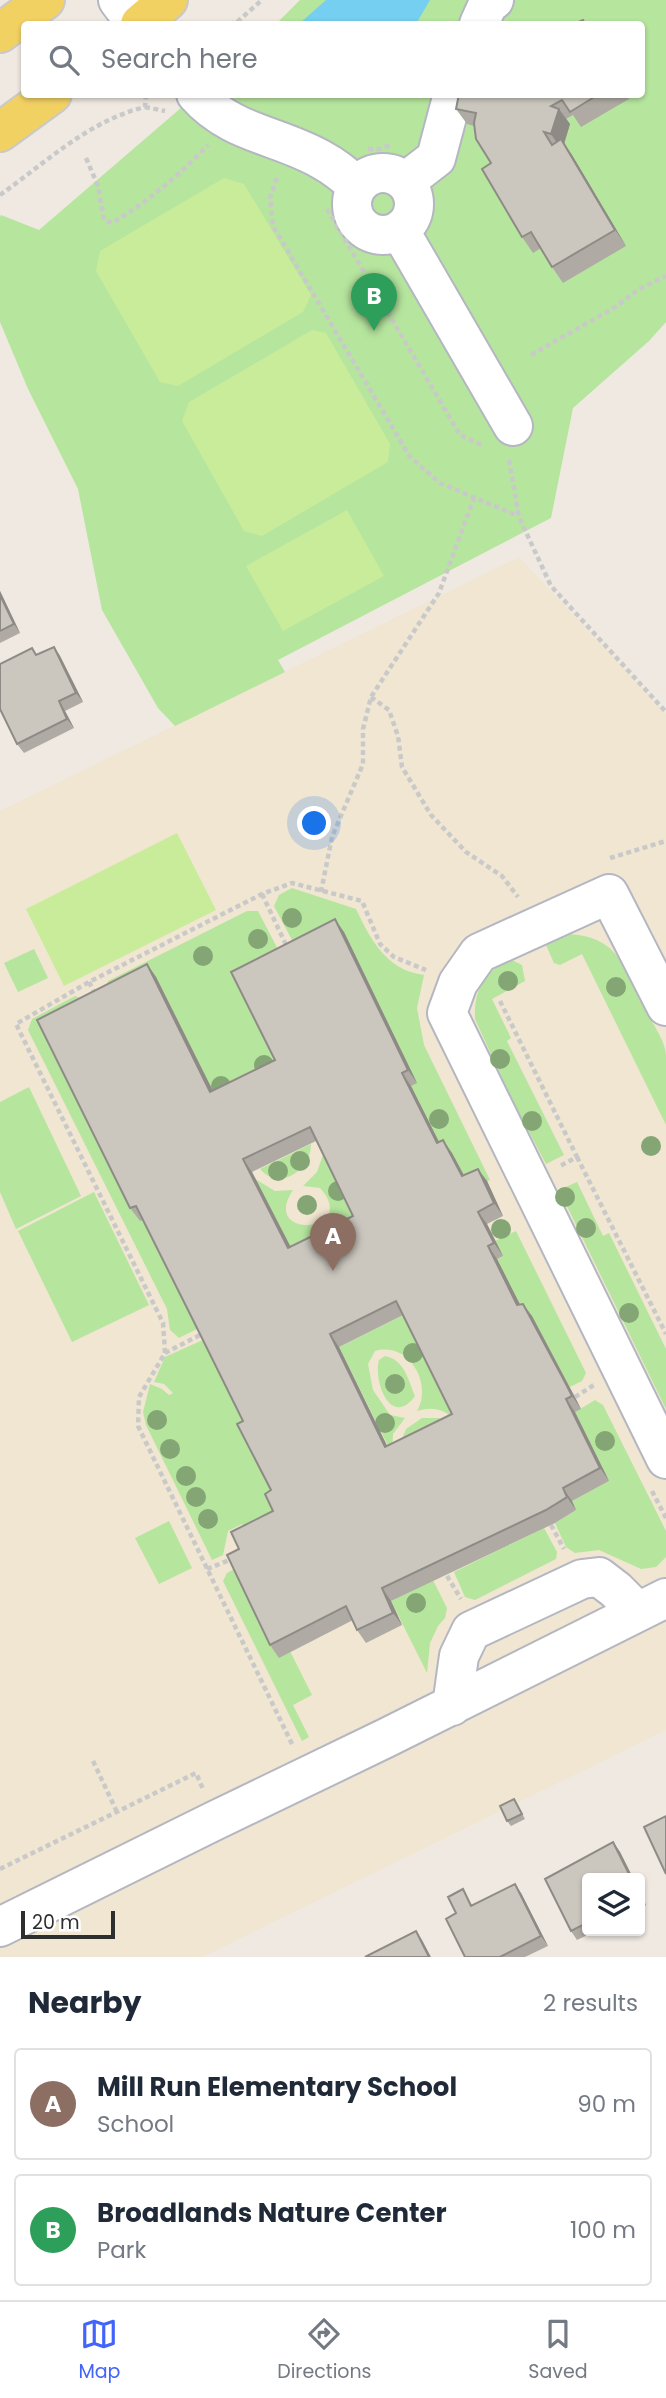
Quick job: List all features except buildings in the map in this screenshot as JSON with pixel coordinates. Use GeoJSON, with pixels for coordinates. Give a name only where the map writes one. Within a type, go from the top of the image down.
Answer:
{"type":"FeatureCollection","features":[{"type":"Feature","properties":{"kind":"main road"},"geometry":{"type":"LineString","coordinates":[[0,33],[46,0]]}},
{"type":"Feature","properties":{"kind":"main road"},"geometry":{"type":"LineString","coordinates":[[142,21],[168,0]]}},
{"type":"Feature","properties":{"kind":"main road"},"geometry":{"type":"LineString","coordinates":[[0,132],[47,98]]}},
{"type":"Feature","properties":{"kind":"street"},"geometry":{"type":"LineString","coordinates":[[118,0],[136,21]]}},
{"type":"Feature","properties":{"kind":"street"},"geometry":{"type":"LineString","coordinates":[[480,21],[488,4],[494,0]]}},
{"type":"Feature","properties":{"kind":"street"},"geometry":{"type":"LineString","coordinates":[[405,181],[436,158],[452,98]]}},
{"type":"Feature","properties":{"kind":"street"},"geometry":{"type":"LineString","coordinates":[[186,105],[204,103],[234,125],[320,158],[342,172],[341,195]]}},
{"type":"Feature","properties":{"kind":"street"},"geometry":{"type":"LineString","coordinates":[[377,172],[388,172],[405,181],[415,198],[415,209],[411,219],[400,231],[379,235],[359,225],[352,208],[352,196],[341,195],[364,178],[377,172]]}},
{"type":"Feature","properties":{"kind":"street"},"geometry":{"type":"LineString","coordinates":[[400,231],[502,444]]}},
{"type":"Feature","properties":{"kind":"street"},"geometry":{"type":"LineString","coordinates":[[666,1006],[610,894],[479,953],[458,983],[447,1013],[666,1459]]}},
{"type":"Feature","properties":{"kind":"street"},"geometry":{"type":"LineString","coordinates":[[452,1706],[458,1656],[471,1630],[582,1579],[599,1577],[616,1590],[652,1605]]}},
{"type":"Feature","properties":{"kind":"street"},"geometry":{"type":"LineString","coordinates":[[0,1927],[652,1605]]}},
{"type":"Feature","properties":{"kind":"path"},"geometry":{"type":"LineString","coordinates":[[238,21],[262,0]]}},
{"type":"Feature","properties":{"kind":"path"},"geometry":{"type":"LineString","coordinates":[[145,107],[146,98]]}},
{"type":"Feature","properties":{"kind":"path"},"geometry":{"type":"LineString","coordinates":[[0,194],[93,129],[124,113],[145,107],[167,111],[186,105]]}},
{"type":"Feature","properties":{"kind":"path"},"geometry":{"type":"LineString","coordinates":[[200,137],[208,145],[220,149]]}},
{"type":"Feature","properties":{"kind":"path"},"geometry":{"type":"LineString","coordinates":[[86,158],[98,186],[104,220],[112,223],[138,208],[175,179],[208,145]]}},
{"type":"Feature","properties":{"kind":"path"},"geometry":{"type":"LineString","coordinates":[[279,173],[270,198],[273,226],[410,457],[440,483],[519,517]]}},
{"type":"Feature","properties":{"kind":"path"},"geometry":{"type":"LineString","coordinates":[[341,195],[460,435],[502,444],[519,517],[551,586],[666,712]]}},
{"type":"Feature","properties":{"kind":"path"},"geometry":{"type":"LineString","coordinates":[[531,355],[617,306],[639,289],[666,276]]}},
{"type":"Feature","properties":{"kind":"path"},"geometry":{"type":"LineString","coordinates":[[321,892],[332,837],[363,764],[363,729],[371,697],[439,593],[474,498]]}},
{"type":"Feature","properties":{"kind":"path"},"geometry":{"type":"LineString","coordinates":[[371,697],[389,710],[398,736],[402,767],[431,815],[466,852],[502,876],[523,903]]}},
{"type":"Feature","properties":{"kind":"path"},"geometry":{"type":"LineString","coordinates":[[165,1353],[163,1323],[16,1024],[89,982],[262,894],[292,883],[362,901],[380,944],[394,957],[432,972]]}},
{"type":"Feature","properties":{"kind":"path"},"geometry":{"type":"LineString","coordinates":[[262,894],[293,959]]}},
{"type":"Feature","properties":{"kind":"path"},"geometry":{"type":"LineString","coordinates":[[89,982],[102,1006]]}},
{"type":"Feature","properties":{"kind":"path"},"geometry":{"type":"LineString","coordinates":[[500,1001],[666,1334]]}},
{"type":"Feature","properties":{"kind":"path"},"geometry":{"type":"LineString","coordinates":[[553,1170],[577,1157]]}},
{"type":"Feature","properties":{"kind":"path"},"geometry":{"type":"LineString","coordinates":[[202,1334],[165,1353],[139,1397],[138,1426],[296,1751]]}},
{"type":"Feature","properties":{"kind":"path"},"geometry":{"type":"LineString","coordinates":[[575,1397],[598,1383]]}},
{"type":"Feature","properties":{"kind":"path"},"geometry":{"type":"LineString","coordinates":[[551,1525],[566,1553]]}},
{"type":"Feature","properties":{"kind":"path"},"geometry":{"type":"LineString","coordinates":[[207,1569],[244,1554]]}},
{"type":"Feature","properties":{"kind":"path"},"geometry":{"type":"LineString","coordinates":[[447,1576],[466,1609]]}},
{"type":"Feature","properties":{"kind":"path"},"geometry":{"type":"LineString","coordinates":[[93,1761],[117,1812]]}},
{"type":"Feature","properties":{"kind":"path"},"geometry":{"type":"LineString","coordinates":[[0,1869],[196,1773],[207,1797]]}},
{"type":"Feature","properties":{"kind":"shaded area"},"geometry":{"type":"Polygon","coordinates":[[[519,557],[666,713],[666,1730],[202,1957],[0,1957],[0,811],[519,557]]]}},
{"type":"Feature","properties":{"kind":"green space"},"geometry":{"type":"Polygon","coordinates":[[[300,0],[666,0],[666,322],[649,341],[573,408],[551,518],[278,660],[285,672],[175,726],[158,708],[102,610],[78,489],[28,389],[0,322],[1,215],[39,230],[193,98],[645,98],[645,21],[279,21],[300,0]]]}},
{"type":"Feature","properties":{"kind":"green space"},"geometry":{"type":"Polygon","coordinates":[[[224,178],[244,184],[311,295],[303,312],[178,386],[160,382],[96,271],[100,251],[224,178]]]}},
{"type":"Feature","properties":{"kind":"green space"},"geometry":{"type":"Polygon","coordinates":[[[312,330],[326,333],[390,444],[388,462],[262,536],[244,531],[182,421],[189,402],[312,330]]]}},
{"type":"Feature","properties":{"kind":"green space"},"geometry":{"type":"Polygon","coordinates":[[[347,510],[384,576],[283,631],[246,566],[347,510]]]}},
{"type":"Feature","properties":{"kind":"green space"},"geometry":{"type":"Polygon","coordinates":[[[177,833],[216,910],[64,986],[26,909],[177,833]]]}},
{"type":"Feature","properties":{"kind":"green space"},"geometry":{"type":"Polygon","coordinates":[[[292,888],[356,909],[381,952],[399,967],[424,975],[417,1008],[424,1045],[490,1180],[471,1189],[300,955],[274,906],[279,895],[292,888]]]}},
{"type":"Feature","properties":{"kind":"green space"},"geometry":{"type":"Polygon","coordinates":[[[247,911],[258,911],[285,963],[284,1073],[220,1105],[156,978],[104,993],[108,981],[247,911]]]}},
{"type":"Feature","properties":{"kind":"green space"},"geometry":{"type":"Polygon","coordinates":[[[562,934],[596,940],[608,947],[625,967],[665,1049],[666,1125],[582,954],[560,965],[554,963],[546,945],[562,934]]]}},
{"type":"Feature","properties":{"kind":"green space"},"geometry":{"type":"Polygon","coordinates":[[[34,949],[48,978],[18,992],[4,963],[34,949]]]}},
{"type":"Feature","properties":{"kind":"green space"},"geometry":{"type":"Polygon","coordinates":[[[506,961],[522,965],[525,981],[492,999],[511,1038],[507,1041],[564,1155],[546,1164],[511,1098],[475,1019],[476,1001],[481,985],[491,972],[506,961]]]}},
{"type":"Feature","properties":{"kind":"green space"},"geometry":{"type":"Polygon","coordinates":[[[75,996],[89,1001],[139,1220],[145,1219],[199,1328],[179,1338],[170,1330],[167,1309],[28,1030],[32,1019],[75,996]]]}},
{"type":"Feature","properties":{"kind":"green space"},"geometry":{"type":"Polygon","coordinates":[[[29,1087],[81,1196],[16,1229],[0,1192],[0,1102],[29,1087]]]}},
{"type":"Feature","properties":{"kind":"green space"},"geometry":{"type":"Polygon","coordinates":[[[311,1144],[306,1162],[293,1175],[276,1178],[268,1176],[260,1169],[311,1144]]]}},
{"type":"Feature","properties":{"kind":"green space"},"geometry":{"type":"Polygon","coordinates":[[[324,1152],[362,1229],[298,1261],[255,1179],[275,1191],[293,1190],[286,1206],[289,1218],[297,1224],[321,1222],[328,1214],[329,1203],[320,1188],[303,1186],[317,1172],[324,1152]]]}},
{"type":"Feature","properties":{"kind":"green space"},"geometry":{"type":"Polygon","coordinates":[[[577,1182],[603,1236],[609,1233],[666,1349],[666,1409],[559,1190],[577,1182]]]}},
{"type":"Feature","properties":{"kind":"green space"},"geometry":{"type":"Polygon","coordinates":[[[94,1192],[149,1305],[72,1342],[18,1231],[94,1192]]]}},
{"type":"Feature","properties":{"kind":"green space"},"geometry":{"type":"Polygon","coordinates":[[[516,1231],[586,1373],[582,1381],[570,1387],[527,1318],[497,1259],[503,1256],[495,1241],[516,1231]]]}},
{"type":"Feature","properties":{"kind":"green space"},"geometry":{"type":"Polygon","coordinates":[[[405,1314],[457,1421],[438,1410],[417,1411],[422,1389],[415,1367],[398,1352],[375,1351],[368,1364],[373,1390],[390,1415],[405,1418],[393,1434],[392,1454],[339,1347],[405,1314]]]}},
{"type":"Feature","properties":{"kind":"green space"},"geometry":{"type":"Polygon","coordinates":[[[205,1339],[262,1454],[278,1502],[282,1524],[249,1540],[242,1524],[228,1531],[223,1555],[212,1560],[146,1425],[143,1412],[150,1384],[169,1395],[173,1393],[164,1384],[154,1382],[165,1357],[205,1339]]]}},
{"type":"Feature","properties":{"kind":"green space"},"geometry":{"type":"Polygon","coordinates":[[[385,1356],[397,1362],[408,1377],[415,1396],[406,1405],[391,1405],[381,1389],[379,1360],[385,1356]]]}},
{"type":"Feature","properties":{"kind":"green space"},"geometry":{"type":"Polygon","coordinates":[[[595,1400],[603,1405],[666,1531],[666,1557],[656,1567],[641,1569],[599,1550],[575,1553],[566,1547],[555,1523],[576,1510],[572,1501],[609,1481],[575,1412],[595,1400]]]}},
{"type":"Feature","properties":{"kind":"green space"},"geometry":{"type":"Polygon","coordinates":[[[422,1418],[439,1418],[445,1423],[400,1444],[406,1429],[422,1418]]]}},
{"type":"Feature","properties":{"kind":"green space"},"geometry":{"type":"Polygon","coordinates":[[[169,1521],[192,1568],[159,1584],[135,1538],[169,1521]]]}},
{"type":"Feature","properties":{"kind":"green space"},"geometry":{"type":"Polygon","coordinates":[[[544,1528],[557,1552],[556,1559],[475,1600],[465,1597],[454,1572],[544,1528]]]}},
{"type":"Feature","properties":{"kind":"green space"},"geometry":{"type":"Polygon","coordinates":[[[236,1568],[290,1651],[312,1695],[293,1705],[309,1737],[302,1741],[223,1581],[227,1573],[236,1568]]]}},
{"type":"Feature","properties":{"kind":"green space"},"geometry":{"type":"Polygon","coordinates":[[[433,1580],[447,1608],[445,1618],[430,1643],[427,1673],[391,1601],[433,1580]]]}},
{"type":"Feature","properties":{"kind":"water"},"geometry":{"type":"Polygon","coordinates":[[[326,0],[430,0],[418,21],[302,21],[326,0]]]}},
{"type":"Feature","properties":{"kind":"place","name":"Broadlands Nature Center"},"geometry":{"type":"Point","coordinates":[374,331]}},
{"type":"Feature","properties":{"kind":"place","name":"Mill Run Elementary School"},"geometry":{"type":"Point","coordinates":[333,1271]}}]}
